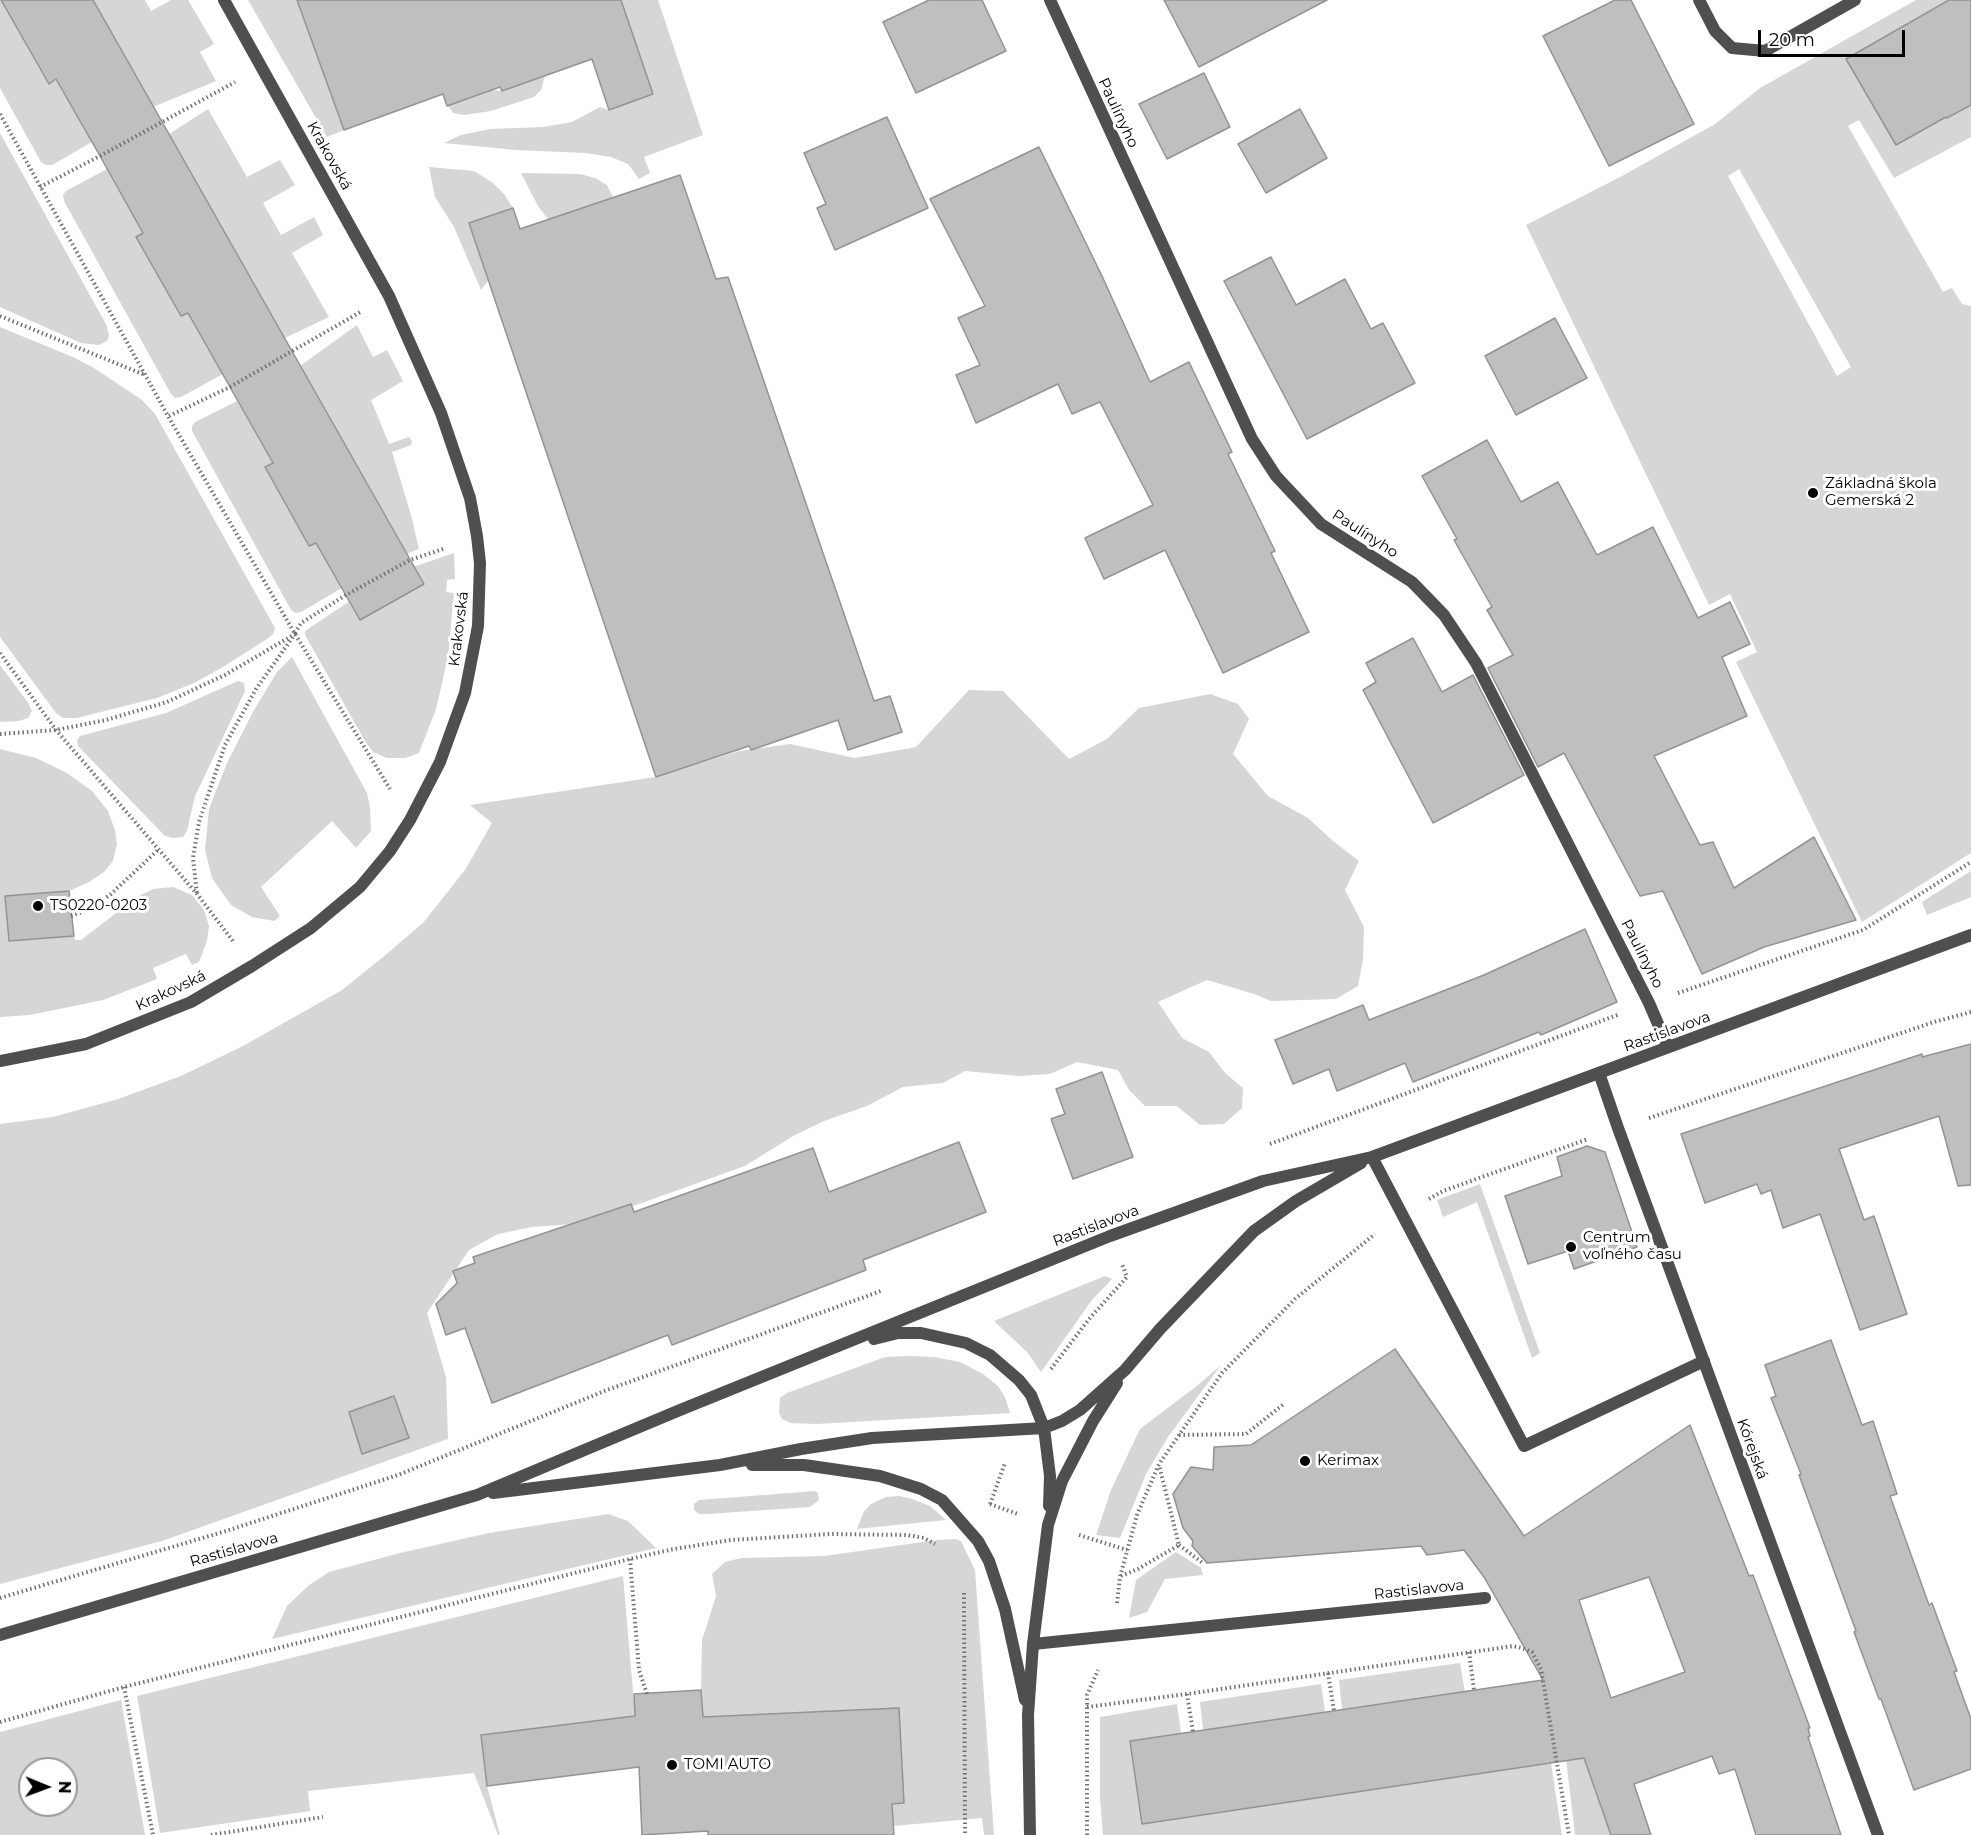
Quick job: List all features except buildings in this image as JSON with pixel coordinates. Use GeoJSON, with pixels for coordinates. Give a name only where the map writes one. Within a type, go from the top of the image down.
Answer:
{"type":"FeatureCollection","features":[{"type":"Feature","properties":{"kind":"street","name":"Krakovská"},"geometry":{"type":"LineString","coordinates":[[0,1061],[86,1044],[191,1002],[311,928],[360,887],[390,851],[410,820],[440,762],[465,693],[478,626],[480,563],[470,498],[441,412],[389,296],[224,0]]}},
{"type":"Feature","properties":{"kind":"street","name":"Paulínyho"},"geometry":{"type":"LineString","coordinates":[[1050,0],[1252,439],[1276,476],[1321,524],[1412,582],[1444,615],[1476,663],[1650,1003],[1668,1047]]}},
{"type":"Feature","properties":{"kind":"street"},"geometry":{"type":"LineString","coordinates":[[1699,0],[1715,31],[1732,48],[1765,51],[1855,0]]}},
{"type":"Feature","properties":{"kind":"street","name":"Rastislavova"},"geometry":{"type":"LineString","coordinates":[[0,1635],[477,1495],[994,1282],[1195,1205],[1263,1181],[1372,1156],[1971,935]]}},
{"type":"Feature","properties":{"kind":"street","name":"Kórejská"},"geometry":{"type":"LineString","coordinates":[[1599,1072],[1878,1835]]}},
{"type":"Feature","properties":{"kind":"street","name":"Rastislavova"},"geometry":{"type":"LineString","coordinates":[[477,1495],[720,1465],[872,1438],[1044,1428],[1080,1410],[1125,1370],[1160,1329],[1254,1231],[1296,1200],[1372,1156]]}},
{"type":"Feature","properties":{"kind":"street"},"geometry":{"type":"LineString","coordinates":[[1372,1156],[1524,1446],[1704,1361]]}},
{"type":"Feature","properties":{"kind":"street","name":"Rastislavova"},"geometry":{"type":"LineString","coordinates":[[839,1347],[898,1333],[921,1333],[966,1343],[990,1355],[1019,1380],[1030,1395],[1044,1428],[1050,1476],[1048,1525],[1033,1644],[1028,1715],[1030,1835]]}},
{"type":"Feature","properties":{"kind":"street","name":"Rastislavova"},"geometry":{"type":"LineString","coordinates":[[1048,1525],[1062,1481],[1093,1421],[1125,1370]]}},
{"type":"Feature","properties":{"kind":"street","name":"Rastislavova"},"geometry":{"type":"LineString","coordinates":[[720,1465],[804,1465],[857,1472],[921,1488],[942,1500],[978,1541],[989,1561],[1005,1609],[1028,1715]]}},
{"type":"Feature","properties":{"kind":"street","name":"Rastislavova"},"geometry":{"type":"LineString","coordinates":[[1033,1644],[1485,1598]]}},
{"type":"Feature","properties":{"kind":"path"},"geometry":{"type":"LineString","coordinates":[[40,187],[262,67]]}},
{"type":"Feature","properties":{"kind":"path"},"geometry":{"type":"LineString","coordinates":[[0,114],[168,416],[295,634],[410,820]]}},
{"type":"Feature","properties":{"kind":"path"},"geometry":{"type":"LineString","coordinates":[[168,416],[240,381],[389,296]]}},
{"type":"Feature","properties":{"kind":"path"},"geometry":{"type":"LineString","coordinates":[[0,316],[145,375]]}},
{"type":"Feature","properties":{"kind":"path"},"geometry":{"type":"LineString","coordinates":[[197,894],[193,858],[199,822],[225,745],[256,689],[301,623],[410,560],[477,536]]}},
{"type":"Feature","properties":{"kind":"path"},"geometry":{"type":"LineString","coordinates":[[0,734],[56,730],[106,720],[167,702],[225,675],[295,634]]}},
{"type":"Feature","properties":{"kind":"path"},"geometry":{"type":"LineString","coordinates":[[0,653],[56,730],[197,894],[252,966]]}},
{"type":"Feature","properties":{"kind":"path"},"geometry":{"type":"LineString","coordinates":[[71,916],[90,909],[111,894],[159,849]]}},
{"type":"Feature","properties":{"kind":"path"},"geometry":{"type":"LineString","coordinates":[[1087,1835],[1087,1695],[1112,1636],[1120,1577],[1137,1515],[1159,1464],[1222,1373],[1295,1299],[1402,1214],[1443,1191],[1618,1128],[1934,1022],[1971,1012]]}},
{"type":"Feature","properties":{"kind":"path"},"geometry":{"type":"LineString","coordinates":[[1179,1435],[1246,1434],[1285,1403]]}},
{"type":"Feature","properties":{"kind":"path"},"geometry":{"type":"LineString","coordinates":[[1159,1464],[1179,1545],[1204,1564]]}},
{"type":"Feature","properties":{"kind":"path"},"geometry":{"type":"LineString","coordinates":[[0,1722],[124,1687],[630,1559],[731,1540],[830,1534],[907,1535],[924,1538],[938,1545]]}},
{"type":"Feature","properties":{"kind":"path"},"geometry":{"type":"LineString","coordinates":[[1120,1577],[1179,1545]]}},
{"type":"Feature","properties":{"kind":"path"},"geometry":{"type":"LineString","coordinates":[[630,1559],[639,1670],[647,1694]]}},
{"type":"Feature","properties":{"kind":"path"},"geometry":{"type":"LineString","coordinates":[[964,1588],[965,1835]]}},
{"type":"Feature","properties":{"kind":"path"},"geometry":{"type":"LineString","coordinates":[[1087,1707],[1513,1646],[1532,1652],[1537,1659],[1544,1682],[1569,1835]]}},
{"type":"Feature","properties":{"kind":"path"},"geometry":{"type":"LineString","coordinates":[[1469,1652],[1474,1690]]}},
{"type":"Feature","properties":{"kind":"path"},"geometry":{"type":"LineString","coordinates":[[1328,1673],[1334,1711]]}},
{"type":"Feature","properties":{"kind":"path"},"geometry":{"type":"LineString","coordinates":[[124,1687],[153,1835]]}},
{"type":"Feature","properties":{"kind":"path"},"geometry":{"type":"LineString","coordinates":[[1187,1694],[1193,1732]]}},
{"type":"Feature","properties":{"kind":"path"},"geometry":{"type":"LineString","coordinates":[[211,1835],[323,1817]]}},
{"type":"Feature","properties":{"kind":"shaded area"},"geometry":{"type":"Polygon","coordinates":[[[0,0],[10,0],[4,6],[48,83],[56,79],[92,142],[52,165],[41,162],[0,88],[0,0]]]}},
{"type":"Feature","properties":{"kind":"shaded area"},"geometry":{"type":"Polygon","coordinates":[[[93,0],[145,0],[151,11],[171,0],[188,0],[214,44],[200,52],[216,81],[153,107],[93,0]]]}},
{"type":"Feature","properties":{"kind":"shaded area"},"geometry":{"type":"Polygon","coordinates":[[[248,0],[297,0],[344,130],[327,137],[248,0]]]}},
{"type":"Feature","properties":{"kind":"shaded area"},"geometry":{"type":"Polygon","coordinates":[[[620,0],[658,0],[703,135],[644,157],[650,173],[639,179],[628,164],[611,157],[586,153],[516,150],[444,143],[461,135],[490,129],[543,127],[572,122],[600,107],[609,110],[653,94],[620,0]]]}},
{"type":"Feature","properties":{"kind":"shaded area","name":"Základná škola Gemerská 2"},"geometry":{"type":"Polygon","coordinates":[[[1916,0],[1956,0],[1921,16],[1897,30],[1899,32],[1846,60],[1896,145],[1933,121],[1971,105],[1971,137],[1894,178],[1859,120],[1848,126],[1943,292],[1952,288],[1962,304],[1971,306],[1971,853],[1862,922],[1736,662],[1757,652],[1730,594],[1709,605],[1526,225],[1622,176],[1715,124],[1760,88],[1916,0]],[[1739,169],[1728,176],[1837,376],[1851,367],[1739,169]]]}},
{"type":"Feature","properties":{"kind":"shaded area"},"geometry":{"type":"Polygon","coordinates":[[[545,76],[541,90],[534,97],[491,111],[464,115],[453,113],[448,106],[491,90],[502,91],[545,76]]]}},
{"type":"Feature","properties":{"kind":"shaded area"},"geometry":{"type":"Polygon","coordinates":[[[208,109],[247,177],[280,160],[295,185],[263,203],[281,235],[314,217],[323,235],[292,253],[329,317],[285,338],[169,134],[208,109]]]}},
{"type":"Feature","properties":{"kind":"shaded area"},"geometry":{"type":"Polygon","coordinates":[[[0,133],[107,326],[109,336],[107,341],[99,345],[81,343],[0,307],[0,133]]]}},
{"type":"Feature","properties":{"kind":"shaded area"},"geometry":{"type":"Polygon","coordinates":[[[429,167],[474,171],[493,183],[513,208],[469,223],[488,281],[481,290],[454,227],[435,197],[429,167]]]}},
{"type":"Feature","properties":{"kind":"shaded area"},"geometry":{"type":"Polygon","coordinates":[[[107,169],[143,233],[137,238],[181,316],[188,313],[223,374],[181,397],[175,398],[171,394],[64,201],[63,195],[66,191],[107,169]]]}},
{"type":"Feature","properties":{"kind":"shaded area"},"geometry":{"type":"Polygon","coordinates":[[[521,173],[580,174],[595,178],[607,185],[613,197],[564,214],[556,224],[547,218],[538,206],[521,173]]]}},
{"type":"Feature","properties":{"kind":"shaded area"},"geometry":{"type":"Polygon","coordinates":[[[357,325],[373,357],[387,350],[403,381],[371,400],[389,444],[409,437],[412,441],[411,445],[392,452],[419,549],[406,554],[300,366],[357,325]]]}},
{"type":"Feature","properties":{"kind":"shaded area"},"geometry":{"type":"Polygon","coordinates":[[[0,327],[94,368],[142,400],[155,414],[275,628],[273,634],[194,683],[157,698],[77,718],[63,718],[56,713],[0,637],[0,327]]]}},
{"type":"Feature","properties":{"kind":"shaded area"},"geometry":{"type":"Polygon","coordinates":[[[237,401],[273,463],[265,467],[316,543],[342,588],[301,612],[296,613],[291,610],[192,431],[195,422],[237,401]]]}},
{"type":"Feature","properties":{"kind":"shaded area"},"geometry":{"type":"Polygon","coordinates":[[[454,553],[455,579],[447,580],[446,592],[454,593],[448,657],[436,709],[419,753],[405,758],[387,758],[373,752],[365,741],[305,635],[305,631],[350,601],[361,620],[423,584],[413,567],[454,553]]]}},
{"type":"Feature","properties":{"kind":"shaded area"},"geometry":{"type":"Polygon","coordinates":[[[292,657],[367,793],[371,831],[356,848],[332,821],[261,887],[280,916],[274,921],[252,917],[231,905],[212,878],[205,850],[209,809],[227,763],[254,710],[277,672],[292,657]]]}},
{"type":"Feature","properties":{"kind":"shaded area"},"geometry":{"type":"Polygon","coordinates":[[[0,665],[29,704],[32,711],[28,718],[0,722],[0,665]]]}},
{"type":"Feature","properties":{"kind":"shaded area"},"geometry":{"type":"Polygon","coordinates":[[[238,681],[244,683],[245,691],[195,796],[187,831],[183,837],[165,836],[78,746],[77,740],[80,736],[166,713],[238,681]]]}},
{"type":"Feature","properties":{"kind":"shaded area"},"geometry":{"type":"Polygon","coordinates":[[[969,690],[1003,691],[1069,759],[1107,739],[1139,708],[1210,694],[1238,704],[1249,719],[1233,754],[1268,796],[1308,818],[1359,861],[1345,890],[1364,927],[1363,960],[1358,986],[1336,999],[1271,1001],[1207,980],[1158,1002],[1182,1038],[1209,1052],[1225,1073],[1243,1088],[1242,1108],[1224,1124],[1200,1125],[1177,1106],[1145,1106],[1129,1090],[1118,1070],[1077,1062],[1050,1074],[1019,1076],[965,1071],[943,1083],[903,1087],[867,1106],[824,1121],[793,1136],[745,1166],[586,1223],[532,1227],[498,1234],[469,1250],[427,1313],[446,1377],[448,1439],[162,1541],[0,1584],[0,1124],[53,1117],[118,1099],[181,1076],[243,1046],[342,990],[423,923],[465,870],[492,823],[470,805],[656,777],[739,751],[790,744],[855,758],[916,747],[969,690]]]}},
{"type":"Feature","properties":{"kind":"shaded area"},"geometry":{"type":"Polygon","coordinates":[[[0,749],[36,758],[67,773],[92,791],[108,811],[117,844],[113,861],[104,872],[89,882],[69,891],[5,896],[9,941],[74,936],[75,940],[81,940],[137,897],[153,889],[173,887],[192,895],[204,910],[209,926],[207,941],[199,962],[192,965],[186,954],[153,968],[157,979],[103,1000],[30,1015],[0,1017],[0,749]]]}},
{"type":"Feature","properties":{"kind":"shaded area"},"geometry":{"type":"Polygon","coordinates":[[[1971,871],[1971,897],[1927,915],[1922,902],[1971,871]]]}},
{"type":"Feature","properties":{"kind":"shaded area"},"geometry":{"type":"Polygon","coordinates":[[[1480,1184],[1540,1353],[1532,1358],[1477,1202],[1443,1217],[1437,1200],[1480,1184]]]}},
{"type":"Feature","properties":{"kind":"shaded area"},"geometry":{"type":"Polygon","coordinates":[[[1105,1276],[1112,1279],[1092,1300],[1041,1372],[1027,1352],[994,1321],[1105,1276]]]}},
{"type":"Feature","properties":{"kind":"shaded area"},"geometry":{"type":"Polygon","coordinates":[[[885,1357],[934,1357],[960,1362],[983,1374],[998,1386],[1005,1397],[1010,1413],[816,1424],[790,1423],[782,1419],[779,1413],[780,1398],[787,1393],[885,1357]]]}},
{"type":"Feature","properties":{"kind":"shaded area"},"geometry":{"type":"Polygon","coordinates":[[[1221,1365],[1168,1437],[1146,1474],[1120,1538],[1096,1535],[1111,1490],[1140,1429],[1221,1365]]]}},
{"type":"Feature","properties":{"kind":"shaded area"},"geometry":{"type":"Polygon","coordinates":[[[815,1491],[818,1493],[819,1500],[810,1507],[707,1514],[699,1514],[694,1510],[694,1504],[699,1500],[815,1491]]]}},
{"type":"Feature","properties":{"kind":"shaded area"},"geometry":{"type":"Polygon","coordinates":[[[899,1496],[930,1506],[946,1520],[857,1529],[864,1511],[871,1504],[886,1497],[899,1496]]]}},
{"type":"Feature","properties":{"kind":"shaded area"},"geometry":{"type":"Polygon","coordinates":[[[608,1514],[628,1521],[656,1548],[272,1639],[287,1606],[308,1586],[329,1572],[489,1533],[608,1514]]]}},
{"type":"Feature","properties":{"kind":"shaded area"},"geometry":{"type":"Polygon","coordinates":[[[955,1539],[961,1541],[975,1570],[994,1835],[984,1835],[982,1818],[893,1826],[892,1804],[904,1803],[899,1708],[703,1717],[702,1640],[716,1596],[712,1574],[725,1562],[741,1558],[824,1556],[955,1539]]]}},
{"type":"Feature","properties":{"kind":"shaded area"},"geometry":{"type":"Polygon","coordinates":[[[1176,1552],[1201,1568],[1203,1575],[1165,1579],[1147,1612],[1129,1618],[1136,1580],[1176,1552]]]}},
{"type":"Feature","properties":{"kind":"shaded area"},"geometry":{"type":"Polygon","coordinates":[[[623,1576],[637,1737],[487,1786],[500,1835],[498,1835],[474,1773],[308,1791],[310,1811],[160,1833],[137,1696],[623,1576]]]}},
{"type":"Feature","properties":{"kind":"shaded area"},"geometry":{"type":"Polygon","coordinates":[[[1539,1630],[1611,1835],[1575,1835],[1566,1759],[1537,1650],[1516,1638],[1539,1630]]]}},
{"type":"Feature","properties":{"kind":"shaded area"},"geometry":{"type":"Polygon","coordinates":[[[1460,1663],[1465,1692],[1342,1709],[1339,1680],[1460,1663]]]}},
{"type":"Feature","properties":{"kind":"shaded area"},"geometry":{"type":"Polygon","coordinates":[[[1321,1684],[1325,1712],[1203,1730],[1200,1702],[1321,1684]]]}},
{"type":"Feature","properties":{"kind":"shaded area"},"geometry":{"type":"Polygon","coordinates":[[[121,1700],[145,1835],[0,1835],[0,1732],[121,1700]]]}},
{"type":"Feature","properties":{"kind":"shaded area"},"geometry":{"type":"Polygon","coordinates":[[[1177,1704],[1181,1733],[1130,1741],[1142,1824],[1551,1763],[1562,1835],[1103,1835],[1100,1799],[1100,1717],[1177,1704]]]}},
{"type":"Feature","properties":{"kind":"place","name":"Základná škola Gemerská 2"},"geometry":{"type":"Point","coordinates":[1813,493]}},
{"type":"Feature","properties":{"kind":"place","name":"TS0220-0203"},"geometry":{"type":"Point","coordinates":[38,906]}},
{"type":"Feature","properties":{"kind":"place","name":"Centrum voľného času"},"geometry":{"type":"Point","coordinates":[1571,1247]}},
{"type":"Feature","properties":{"kind":"place","name":"Kerimax"},"geometry":{"type":"Point","coordinates":[1305,1461]}},
{"type":"Feature","properties":{"kind":"place","name":"TOMI AUTO"},"geometry":{"type":"Point","coordinates":[672,1765]}}]}
